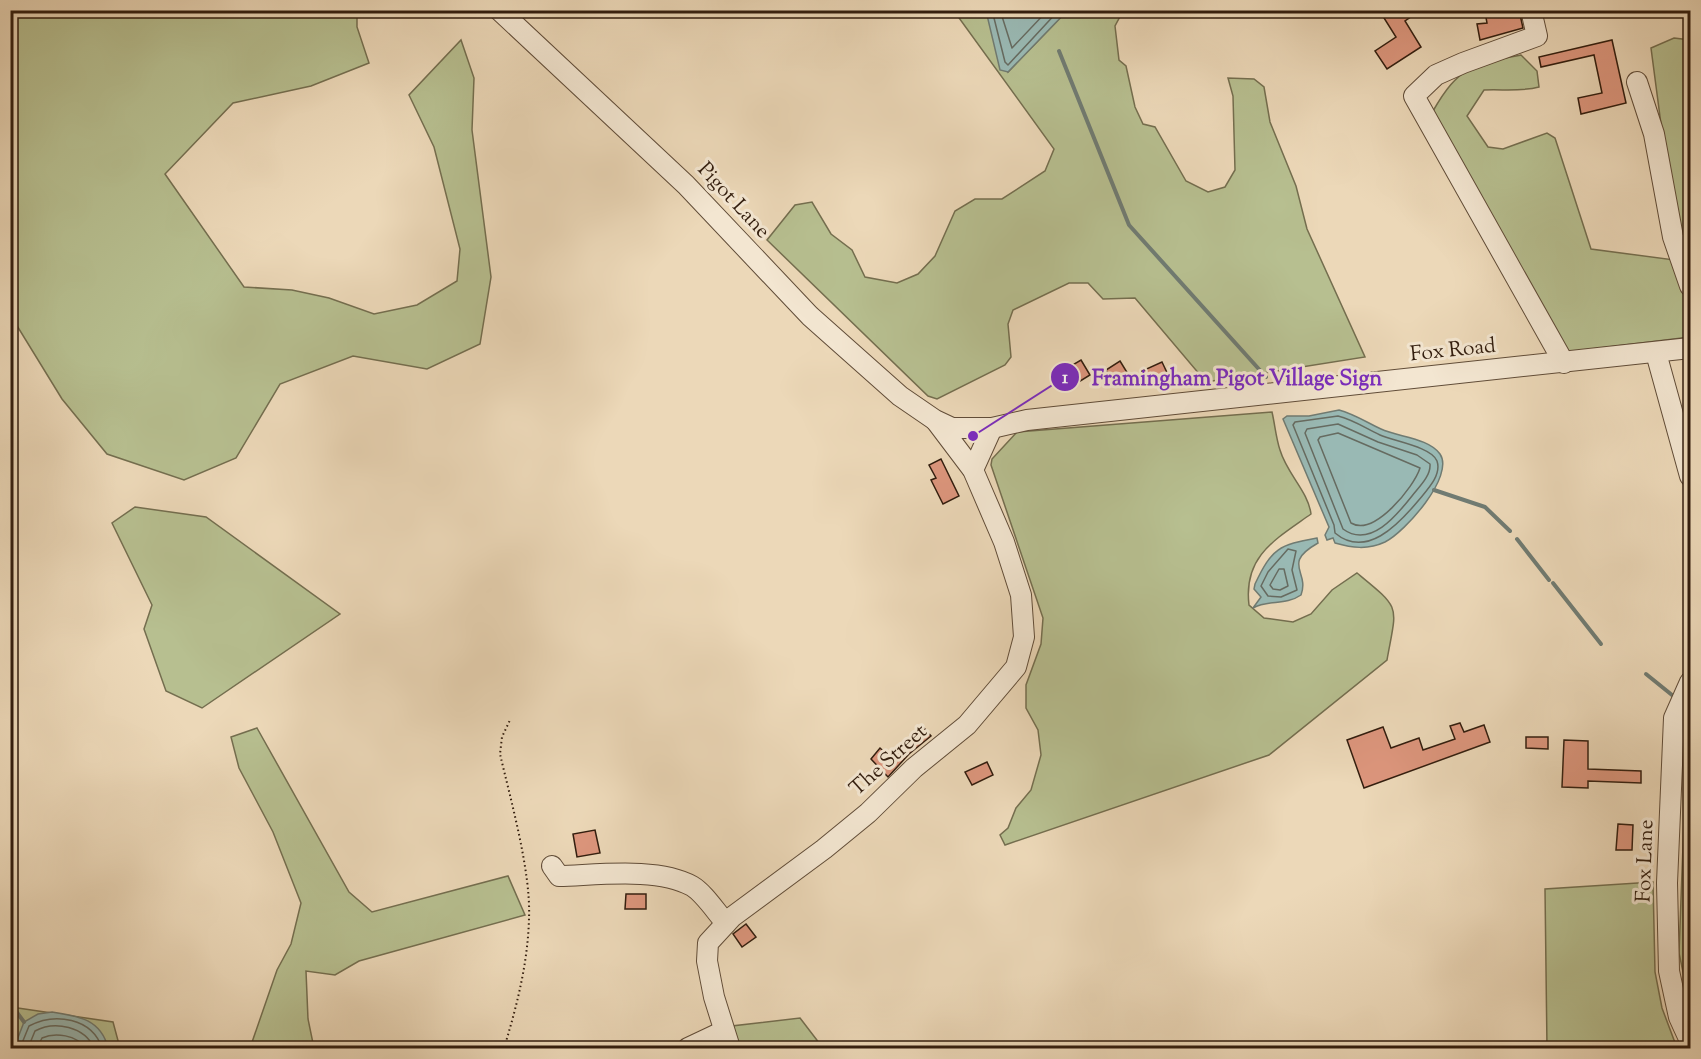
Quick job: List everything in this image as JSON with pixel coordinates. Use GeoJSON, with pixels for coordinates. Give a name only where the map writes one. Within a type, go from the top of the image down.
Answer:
{"type":"FeatureCollection","features":[{"type":"Feature","properties":{"kind":"street","name":"Pigot Lane"},"geometry":{"type":"LineString","coordinates":[[499,10],[686,185],[810,316],[900,396],[935,420]]}},
{"type":"Feature","properties":{"kind":"street"},"geometry":{"type":"LineString","coordinates":[[1531,10],[1537,36],[1436,75],[1414,96],[1564,363]]}},
{"type":"Feature","properties":{"kind":"street"},"geometry":{"type":"LineString","coordinates":[[1637,82],[1654,134],[1673,237],[1690,286]]}},
{"type":"Feature","properties":{"kind":"street","name":"Fox Road"},"geometry":{"type":"LineString","coordinates":[[935,420],[952,428],[992,428],[1027,420],[1690,348]]}},
{"type":"Feature","properties":{"kind":"street"},"geometry":{"type":"LineString","coordinates":[[1656,352],[1690,476]]}},
{"type":"Feature","properties":{"kind":"street","name":"The Street"},"geometry":{"type":"LineString","coordinates":[[727,1040],[707,961],[708,943],[726,923],[868,813],[914,768],[967,725],[1016,667],[1024,637],[1021,595],[1004,542],[973,470],[935,420]]}},
{"type":"Feature","properties":{"kind":"street"},"geometry":{"type":"LineString","coordinates":[[973,470],[992,428]]}},
{"type":"Feature","properties":{"kind":"street","name":"Fox Lane"},"geometry":{"type":"LineString","coordinates":[[1690,682],[1674,718],[1667,883],[1669,971],[1679,1017],[1690,1041]]}},
{"type":"Feature","properties":{"kind":"street"},"geometry":{"type":"LineString","coordinates":[[552,866],[559,876],[656,875],[675,879],[694,886],[726,923]]}},
{"type":"Feature","properties":{"kind":"street"},"geometry":{"type":"LineString","coordinates":[[688,1048],[727,1040]]}},
{"type":"Feature","properties":{"kind":"path"},"geometry":{"type":"LineString","coordinates":[[504,1048],[514,1013],[529,916],[523,866],[500,754],[502,737],[510,720]]}},
{"type":"Feature","properties":{"kind":"green space"},"geometry":{"type":"Polygon","coordinates":[[[10,11],[357,11],[357,27],[369,63],[311,86],[233,103],[165,174],[244,287],[292,290],[329,298],[374,314],[417,305],[457,281],[460,249],[434,147],[409,95],[461,40],[474,78],[472,130],[491,277],[480,344],[427,369],[353,356],[280,384],[236,458],[184,480],[107,454],[62,399],[11,316],[10,11]]]}},
{"type":"Feature","properties":{"kind":"green space"},"geometry":{"type":"Polygon","coordinates":[[[954,11],[986,11],[1008,72],[1067,11],[1123,11],[1115,26],[1119,60],[1126,66],[1135,107],[1143,124],[1155,127],[1186,181],[1208,192],[1225,187],[1235,170],[1233,96],[1228,78],[1254,79],[1264,87],[1270,122],[1296,186],[1307,229],[1365,357],[1206,382],[1135,298],[1103,299],[1088,283],[1069,283],[1013,310],[1008,324],[1011,357],[1005,365],[937,399],[928,396],[767,240],[795,205],[812,202],[831,234],[852,250],[865,277],[897,283],[918,274],[935,256],[955,211],[975,199],[1002,199],[1045,171],[1054,149],[954,11]]]}},
{"type":"Feature","properties":{"kind":"green space"},"geometry":{"type":"Polygon","coordinates":[[[1674,38],[1690,40],[1690,337],[1567,352],[1433,111],[1451,85],[1469,70],[1491,61],[1521,55],[1537,71],[1539,87],[1518,90],[1484,90],[1467,116],[1488,147],[1503,149],[1547,133],[1555,138],[1591,249],[1674,260],[1664,147],[1651,48],[1674,38]]]}},
{"type":"Feature","properties":{"kind":"green space"},"geometry":{"type":"Polygon","coordinates":[[[1272,412],[1283,459],[1306,498],[1311,514],[1274,541],[1257,561],[1251,574],[1249,605],[1264,618],[1293,622],[1311,614],[1332,590],[1357,573],[1382,594],[1393,609],[1393,628],[1387,660],[1269,755],[1005,845],[1000,835],[1008,828],[1016,808],[1031,790],[1041,755],[1038,730],[1026,708],[1026,685],[1041,644],[1043,618],[991,465],[992,459],[1017,432],[1272,412]]]}},
{"type":"Feature","properties":{"kind":"green space"},"geometry":{"type":"Polygon","coordinates":[[[135,507],[206,517],[340,614],[202,708],[166,691],[144,629],[152,605],[112,523],[135,507]]]}},
{"type":"Feature","properties":{"kind":"green space"},"geometry":{"type":"Polygon","coordinates":[[[1690,724],[1690,1005],[1679,953],[1687,738],[1690,724]]]}},
{"type":"Feature","properties":{"kind":"green space"},"geometry":{"type":"Polygon","coordinates":[[[257,728],[349,892],[372,912],[508,876],[525,915],[359,961],[335,975],[306,971],[308,1019],[314,1048],[250,1048],[277,970],[291,944],[301,903],[273,832],[239,768],[231,737],[257,728]]]}},
{"type":"Feature","properties":{"kind":"green space"},"geometry":{"type":"Polygon","coordinates":[[[1653,882],[1655,972],[1662,1008],[1677,1048],[1547,1048],[1545,889],[1653,882]]]}},
{"type":"Feature","properties":{"kind":"green space"},"geometry":{"type":"Polygon","coordinates":[[[11,1007],[113,1022],[120,1048],[11,1048],[11,1007]]]}},
{"type":"Feature","properties":{"kind":"green space"},"geometry":{"type":"Polygon","coordinates":[[[800,1018],[823,1048],[739,1048],[732,1026],[800,1018]]]}},
{"type":"Feature","properties":{"kind":"water"},"geometry":{"type":"Polygon","coordinates":[[[986,10],[1067,11],[1008,72],[1000,70],[986,10]]]}},
{"type":"Feature","properties":{"kind":"water"},"geometry":{"type":"Polygon","coordinates":[[[1339,410],[1388,432],[1429,444],[1440,454],[1443,464],[1441,476],[1426,503],[1394,536],[1379,545],[1354,547],[1335,543],[1333,538],[1327,540],[1325,535],[1329,527],[1283,419],[1287,416],[1309,416],[1339,410]]]}},
{"type":"Feature","properties":{"kind":"water"},"geometry":{"type":"Polygon","coordinates":[[[1317,538],[1318,543],[1307,550],[1299,562],[1303,587],[1301,595],[1253,608],[1261,597],[1254,589],[1255,584],[1272,555],[1285,546],[1317,538]]]}},
{"type":"Feature","properties":{"kind":"water"},"geometry":{"type":"Polygon","coordinates":[[[52,1012],[71,1015],[94,1025],[105,1038],[108,1048],[14,1048],[24,1022],[38,1014],[52,1012]]]}},
{"type":"Feature","properties":{"kind":"building"},"geometry":{"type":"Polygon","coordinates":[[[1379,10],[1421,10],[1405,21],[1421,47],[1387,69],[1375,51],[1396,37],[1379,10]]]}},
{"type":"Feature","properties":{"kind":"building"},"geometry":{"type":"Polygon","coordinates":[[[1519,10],[1523,28],[1480,40],[1477,24],[1487,23],[1485,12],[1519,10]]]}},
{"type":"Feature","properties":{"kind":"building"},"geometry":{"type":"Polygon","coordinates":[[[1612,40],[1626,103],[1581,114],[1578,98],[1602,93],[1594,55],[1541,67],[1539,57],[1612,40]]]}},
{"type":"Feature","properties":{"kind":"building"},"geometry":{"type":"Polygon","coordinates":[[[1081,360],[1090,375],[1069,388],[1059,373],[1081,360]]]}},
{"type":"Feature","properties":{"kind":"building"},"geometry":{"type":"Polygon","coordinates":[[[1120,361],[1128,374],[1113,383],[1106,370],[1120,361]]]}},
{"type":"Feature","properties":{"kind":"building"},"geometry":{"type":"Polygon","coordinates":[[[1162,362],[1169,377],[1150,386],[1142,371],[1162,362]]]}},
{"type":"Feature","properties":{"kind":"building"},"geometry":{"type":"Polygon","coordinates":[[[941,459],[959,496],[943,504],[931,480],[936,478],[929,465],[941,459]]]}},
{"type":"Feature","properties":{"kind":"building"},"geometry":{"type":"Polygon","coordinates":[[[1460,723],[1464,732],[1484,725],[1490,742],[1364,788],[1347,740],[1383,727],[1391,748],[1419,738],[1423,750],[1455,739],[1450,726],[1460,723]]]}},
{"type":"Feature","properties":{"kind":"building"},"geometry":{"type":"Polygon","coordinates":[[[924,728],[931,736],[909,754],[888,777],[871,759],[880,748],[892,759],[924,728]]]}},
{"type":"Feature","properties":{"kind":"building"},"geometry":{"type":"Polygon","coordinates":[[[1526,737],[1548,737],[1548,749],[1526,748],[1526,737]]]}},
{"type":"Feature","properties":{"kind":"building"},"geometry":{"type":"Polygon","coordinates":[[[1564,740],[1588,741],[1588,769],[1641,771],[1641,783],[1588,781],[1588,788],[1562,787],[1564,740]]]}},
{"type":"Feature","properties":{"kind":"building"},"geometry":{"type":"Polygon","coordinates":[[[987,762],[993,775],[972,785],[965,772],[987,762]]]}},
{"type":"Feature","properties":{"kind":"building"},"geometry":{"type":"Polygon","coordinates":[[[1618,824],[1633,825],[1632,850],[1616,850],[1618,824]]]}},
{"type":"Feature","properties":{"kind":"building"},"geometry":{"type":"Polygon","coordinates":[[[595,830],[600,853],[577,857],[573,834],[595,830]]]}},
{"type":"Feature","properties":{"kind":"building"},"geometry":{"type":"Polygon","coordinates":[[[626,894],[646,894],[646,909],[625,909],[626,894]]]}},
{"type":"Feature","properties":{"kind":"building"},"geometry":{"type":"Polygon","coordinates":[[[746,924],[756,937],[742,947],[733,934],[746,924]]]}},
{"type":"Feature","properties":{"kind":"waterway"},"geometry":{"type":"LineString","coordinates":[[1059,51],[1129,225],[1266,377]]}},
{"type":"Feature","properties":{"kind":"waterway"},"geometry":{"type":"LineString","coordinates":[[1434,490],[1485,507],[1510,531]]}},
{"type":"Feature","properties":{"kind":"waterway"},"geometry":{"type":"LineString","coordinates":[[1517,539],[1549,580]]}},
{"type":"Feature","properties":{"kind":"waterway"},"geometry":{"type":"LineString","coordinates":[[1553,583],[1601,644]]}},
{"type":"Feature","properties":{"kind":"waterway"},"geometry":{"type":"LineString","coordinates":[[1646,674],[1672,695]]}},
{"type":"Feature","properties":{"kind":"waterway"},"geometry":{"type":"LineString","coordinates":[[10,1003],[24,1022]]}},
{"type":"Feature","properties":{"kind":"place","name":"Framingham Pigot Village Sign"},"geometry":{"type":"Point","coordinates":[973,436]}}]}
